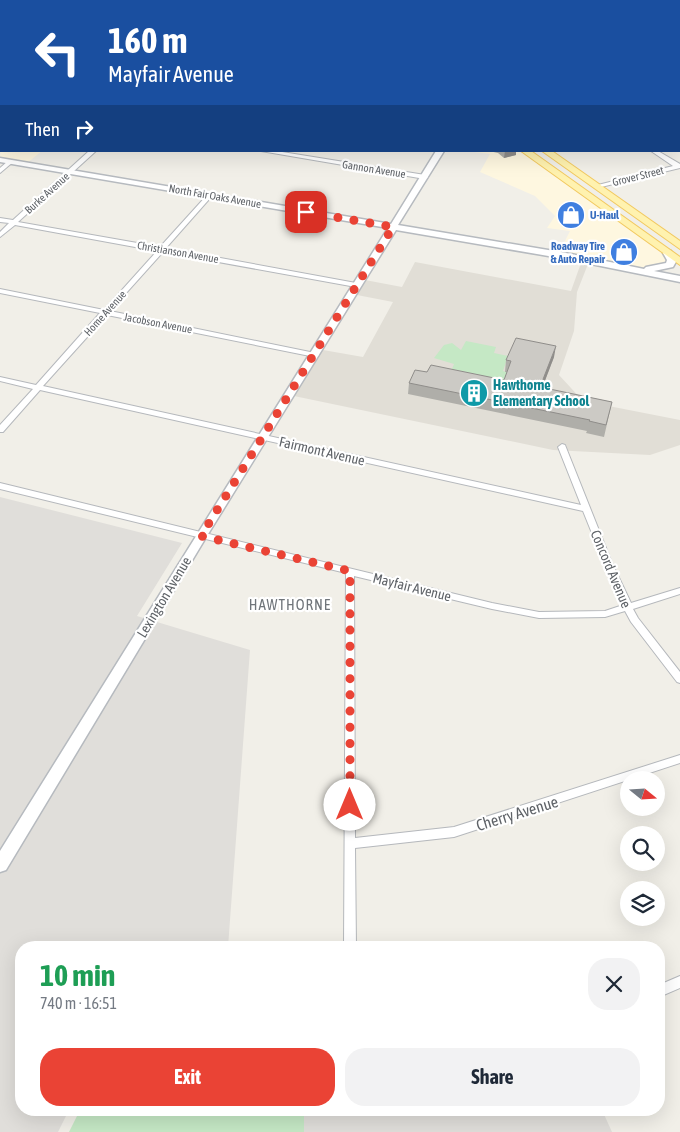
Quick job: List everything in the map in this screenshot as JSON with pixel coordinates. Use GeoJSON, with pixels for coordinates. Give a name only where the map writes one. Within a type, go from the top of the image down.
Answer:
{"type":"FeatureCollection","features":[{"type":"Feature","properties":{"kind":"main road"},"geometry":{"type":"LineString","coordinates":[[526,152],[680,262]]}},
{"type":"Feature","properties":{"kind":"main road"},"geometry":{"type":"LineString","coordinates":[[547,152],[680,246]]}},
{"type":"Feature","properties":{"kind":"street","name":"Burke Avenue"},"geometry":{"type":"LineString","coordinates":[[0,234],[92,152]]}},
{"type":"Feature","properties":{"kind":"street","name":"Gannon Avenue"},"geometry":{"type":"LineString","coordinates":[[270,152],[425,177]]}},
{"type":"Feature","properties":{"kind":"street","name":"Lexington Avenue"},"geometry":{"type":"LineString","coordinates":[[0,866],[201,536],[439,152]]}},
{"type":"Feature","properties":{"kind":"street"},"geometry":{"type":"LineString","coordinates":[[656,152],[679,167]]}},
{"type":"Feature","properties":{"kind":"street","name":"North Fair Oaks Avenue"},"geometry":{"type":"LineString","coordinates":[[0,160],[641,269],[680,274]]}},
{"type":"Feature","properties":{"kind":"street"},"geometry":{"type":"LineString","coordinates":[[0,171],[10,162]]}},
{"type":"Feature","properties":{"kind":"street","name":"Grover Street"},"geometry":{"type":"LineString","coordinates":[[597,186],[679,167]]}},
{"type":"Feature","properties":{"kind":"street","name":"Home Avenue"},"geometry":{"type":"LineString","coordinates":[[0,430],[210,196]]}},
{"type":"Feature","properties":{"kind":"street","name":"Christianson Avenue"},"geometry":{"type":"LineString","coordinates":[[0,220],[356,285]]}},
{"type":"Feature","properties":{"kind":"street"},"geometry":{"type":"LineString","coordinates":[[641,269],[670,265],[672,260],[668,253]]}},
{"type":"Feature","properties":{"kind":"street","name":"North Fair Oaks Avenue"},"geometry":{"type":"LineString","coordinates":[[641,269],[680,279]]}},
{"type":"Feature","properties":{"kind":"street","name":"Jacobson Avenue"},"geometry":{"type":"LineString","coordinates":[[0,291],[315,355]]}},
{"type":"Feature","properties":{"kind":"street","name":"Fairmont Avenue"},"geometry":{"type":"LineString","coordinates":[[0,379],[586,509]]}},
{"type":"Feature","properties":{"kind":"street","name":"Concord Avenue"},"geometry":{"type":"LineString","coordinates":[[562,447],[586,509],[636,625],[680,679]]}},
{"type":"Feature","properties":{"kind":"street","name":"Mayfair Avenue"},"geometry":{"type":"LineString","coordinates":[[0,486],[492,606],[540,615],[605,614],[680,591]]}},
{"type":"Feature","properties":{"kind":"street"},"geometry":{"type":"LineString","coordinates":[[350,571],[350,941]]}},
{"type":"Feature","properties":{"kind":"street","name":"Cherry Avenue"},"geometry":{"type":"LineString","coordinates":[[350,844],[454,832],[680,759]]}},
{"type":"Feature","properties":{"kind":"street"},"geometry":{"type":"LineString","coordinates":[[665,988],[680,982]]}},
{"type":"Feature","properties":{"kind":"shaded area"},"geometry":{"type":"Polygon","coordinates":[[[0,152],[41,152],[26,164],[0,160],[0,152]]]}},
{"type":"Feature","properties":{"kind":"shaded area"},"geometry":{"type":"Polygon","coordinates":[[[475,152],[526,152],[668,253],[672,262],[646,269],[637,269],[558,255],[570,231],[547,228],[555,216],[535,196],[480,172],[490,154],[475,152]]]}},
{"type":"Feature","properties":{"kind":"shaded area"},"geometry":{"type":"Polygon","coordinates":[[[415,262],[571,291],[581,263],[588,264],[577,292],[574,331],[559,375],[583,401],[680,420],[680,445],[650,455],[553,450],[294,396],[323,350],[363,357],[393,302],[357,295],[365,280],[402,287],[415,262]]]}},
{"type":"Feature","properties":{"kind":"shaded area"},"geometry":{"type":"Polygon","coordinates":[[[0,497],[182,543],[137,616],[250,650],[228,941],[15,941],[15,1116],[66,1116],[58,1132],[0,1132],[0,497]]]}},
{"type":"Feature","properties":{"kind":"shaded area"},"geometry":{"type":"Polygon","coordinates":[[[304,1116],[605,1116],[612,1132],[304,1132],[304,1116]]]}},
{"type":"Feature","properties":{"kind":"green space"},"geometry":{"type":"Polygon","coordinates":[[[466,341],[496,347],[494,353],[508,356],[503,371],[510,373],[503,392],[494,378],[452,369],[454,364],[434,358],[444,345],[452,343],[461,350],[466,341]]]}},
{"type":"Feature","properties":{"kind":"green space"},"geometry":{"type":"Polygon","coordinates":[[[77,1116],[304,1116],[304,1132],[69,1132],[77,1116]]]}},
{"type":"Feature","properties":{"kind":"building"},"geometry":{"type":"Polygon","coordinates":[[[516,338],[556,346],[540,387],[612,402],[606,425],[590,420],[409,383],[415,370],[427,372],[431,365],[504,380],[511,361],[506,360],[516,338]]]}},
{"type":"Feature","properties":{"kind":"place","name":"U-Haul"},"geometry":{"type":"Point","coordinates":[571,215]}},
{"type":"Feature","properties":{"kind":"place","name":"Roadway Tire & Auto Repair"},"geometry":{"type":"Point","coordinates":[624,252]}},
{"type":"Feature","properties":{"kind":"place","name":"Hawthorne Elementary School"},"geometry":{"type":"Point","coordinates":[474,393]}},
{"type":"Feature","properties":{"kind":"district","name":"HAWTHORNE"},"geometry":{"type":"Point","coordinates":[290,605]}},
{"type":"Feature","properties":{"kind":"route"},"geometry":{"type":"LineString","coordinates":[[306,212],[393,227],[356,285],[312,361],[262,437],[201,536],[350,571],[350,805]]}}]}
